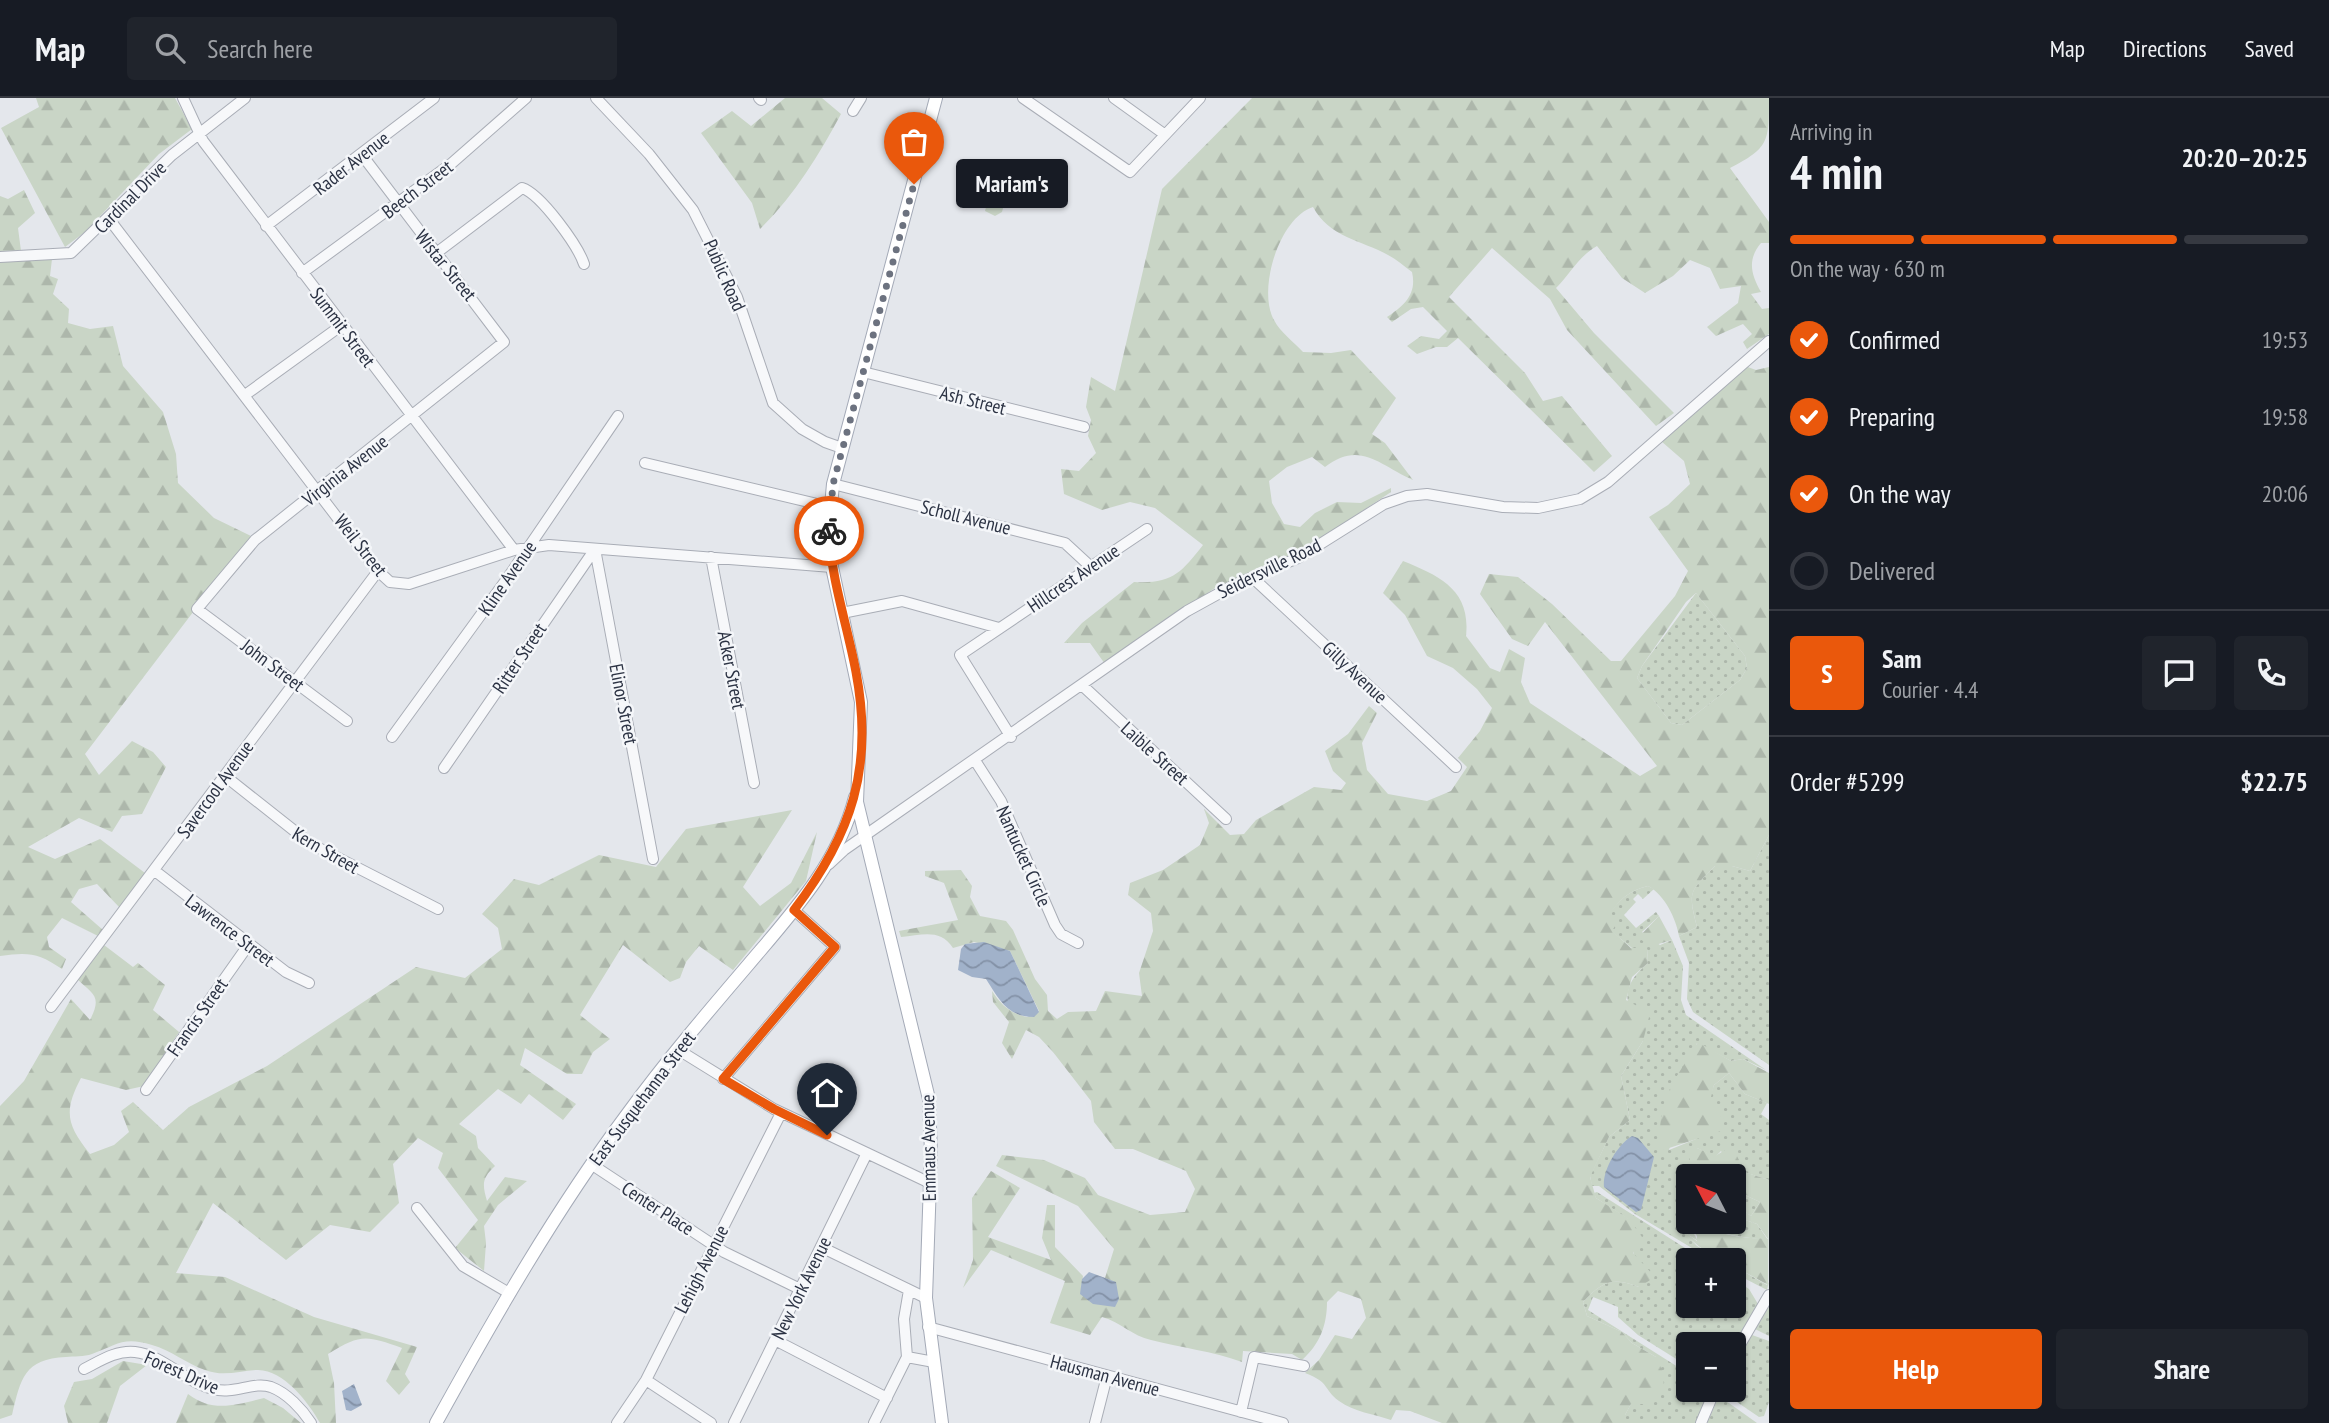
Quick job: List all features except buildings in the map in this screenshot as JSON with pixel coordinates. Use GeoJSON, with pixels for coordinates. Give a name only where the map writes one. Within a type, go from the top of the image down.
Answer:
{"type":"FeatureCollection","features":[{"type":"Feature","properties":{"kind":"main road"},"geometry":{"type":"LineString","coordinates":[[857,783],[861,754],[860,702],[832,567],[830,507],[842,448],[936,98]]}},
{"type":"Feature","properties":{"kind":"main road","name":"Emmaus Avenue"},"geometry":{"type":"LineString","coordinates":[[857,783],[858,802],[925,1077],[931,1126],[926,1298],[942,1423]]}},
{"type":"Feature","properties":{"kind":"main road","name":"East Susquehanna Street"},"geometry":{"type":"LineString","coordinates":[[436,1423],[509,1293],[591,1164],[677,1049],[826,868],[843,834],[857,783]]}},
{"type":"Feature","properties":{"kind":"street","name":"Summit Street"},"geometry":{"type":"LineString","coordinates":[[183,98],[203,141],[514,550]]}},
{"type":"Feature","properties":{"kind":"street","name":"Cardinal Drive"},"geometry":{"type":"LineString","coordinates":[[0,257],[71,253],[172,155],[246,98]]}},
{"type":"Feature","properties":{"kind":"street","name":"Rader Avenue"},"geometry":{"type":"LineString","coordinates":[[266,226],[434,98]]}},
{"type":"Feature","properties":{"kind":"street","name":"Beech Street"},"geometry":{"type":"LineString","coordinates":[[302,273],[474,145],[526,98]]}},
{"type":"Feature","properties":{"kind":"street","name":"Public Road"},"geometry":{"type":"LineString","coordinates":[[596,98],[649,154],[694,210],[737,297],[773,403],[802,429],[842,448]]}},
{"type":"Feature","properties":{"kind":"street"},"geometry":{"type":"LineString","coordinates":[[853,111],[860,98]]}},
{"type":"Feature","properties":{"kind":"street"},"geometry":{"type":"LineString","coordinates":[[1023,98],[1130,172],[1200,98]]}},
{"type":"Feature","properties":{"kind":"street"},"geometry":{"type":"LineString","coordinates":[[1114,98],[1164,134]]}},
{"type":"Feature","properties":{"kind":"street","name":"Wistar Street"},"geometry":{"type":"LineString","coordinates":[[362,155],[435,254],[478,304],[504,342]]}},
{"type":"Feature","properties":{"kind":"street"},"geometry":{"type":"LineString","coordinates":[[435,254],[518,188],[527,189],[562,228],[580,253],[584,264]]}},
{"type":"Feature","properties":{"kind":"street","name":"Weil Street"},"geometry":{"type":"LineString","coordinates":[[109,219],[378,570],[390,582],[409,584],[528,547],[595,549],[832,567]]}},
{"type":"Feature","properties":{"kind":"street"},"geometry":{"type":"LineString","coordinates":[[246,395],[342,325]]}},
{"type":"Feature","properties":{"kind":"street","name":"Seidersville Road"},"geometry":{"type":"LineString","coordinates":[[826,868],[866,836],[1084,687],[1187,611],[1298,558],[1384,504],[1407,496],[1435,494],[1523,509],[1573,501],[1587,495],[1608,482],[1769,341]]}},
{"type":"Feature","properties":{"kind":"street","name":"Virginia Avenue"},"geometry":{"type":"LineString","coordinates":[[197,610],[244,551],[412,418],[423,404],[504,342]]}},
{"type":"Feature","properties":{"kind":"street","name":"Ash Street"},"geometry":{"type":"LineString","coordinates":[[863,372],[1084,427]]}},
{"type":"Feature","properties":{"kind":"street","name":"Kline Avenue"},"geometry":{"type":"LineString","coordinates":[[392,737],[618,416]]}},
{"type":"Feature","properties":{"kind":"street"},"geometry":{"type":"LineString","coordinates":[[645,463],[830,507]]}},
{"type":"Feature","properties":{"kind":"street","name":"Scholl Avenue"},"geometry":{"type":"LineString","coordinates":[[833,484],[1065,543],[1091,567]]}},
{"type":"Feature","properties":{"kind":"street","name":"Hillcrest Avenue"},"geometry":{"type":"LineString","coordinates":[[1011,737],[960,655],[1147,529]]}},
{"type":"Feature","properties":{"kind":"street","name":"Ritter Street"},"geometry":{"type":"LineString","coordinates":[[444,768],[595,549]]}},
{"type":"Feature","properties":{"kind":"street","name":"Elinor Street"},"geometry":{"type":"LineString","coordinates":[[595,549],[653,859]]}},
{"type":"Feature","properties":{"kind":"street","name":"Acker Street"},"geometry":{"type":"LineString","coordinates":[[711,557],[754,783]]}},
{"type":"Feature","properties":{"kind":"street","name":"Savercool Avenue"},"geometry":{"type":"LineString","coordinates":[[51,1007],[378,570]]}},
{"type":"Feature","properties":{"kind":"street","name":"Gilly Avenue"},"geometry":{"type":"LineString","coordinates":[[1253,578],[1456,767]]}},
{"type":"Feature","properties":{"kind":"street"},"geometry":{"type":"LineString","coordinates":[[842,613],[902,601],[999,628]]}},
{"type":"Feature","properties":{"kind":"street","name":"John Street"},"geometry":{"type":"LineString","coordinates":[[197,610],[347,721]]}},
{"type":"Feature","properties":{"kind":"street","name":"Laible Street"},"geometry":{"type":"LineString","coordinates":[[1084,687],[1226,819]]}},
{"type":"Feature","properties":{"kind":"street","name":"Nantucket Circle"},"geometry":{"type":"LineString","coordinates":[[975,762],[1001,801],[1055,925],[1061,934],[1077,943]]}},
{"type":"Feature","properties":{"kind":"street","name":"Kern Street"},"geometry":{"type":"LineString","coordinates":[[225,776],[311,844],[438,909]]}},
{"type":"Feature","properties":{"kind":"street","name":"Lawrence Street"},"geometry":{"type":"LineString","coordinates":[[155,871],[286,972],[309,983]]}},
{"type":"Feature","properties":{"kind":"street"},"geometry":{"type":"LineString","coordinates":[[723,1079],[835,947],[794,910]]}},
{"type":"Feature","properties":{"kind":"street","name":"Francis Street"},"geometry":{"type":"LineString","coordinates":[[146,1090],[249,944]]}},
{"type":"Feature","properties":{"kind":"street"},"geometry":{"type":"LineString","coordinates":[[677,1049],[781,1113],[930,1183]]}},
{"type":"Feature","properties":{"kind":"street","name":"Lehigh Avenue"},"geometry":{"type":"LineString","coordinates":[[617,1423],[646,1380],[781,1113]]}},
{"type":"Feature","properties":{"kind":"street","name":"New York Avenue"},"geometry":{"type":"LineString","coordinates":[[734,1423],[867,1153]]}},
{"type":"Feature","properties":{"kind":"street","name":"Center Place"},"geometry":{"type":"LineString","coordinates":[[591,1164],[714,1245],[800,1289]]}},
{"type":"Feature","properties":{"kind":"street"},"geometry":{"type":"LineString","coordinates":[[417,1208],[463,1266],[509,1293]]}},
{"type":"Feature","properties":{"kind":"street"},"geometry":{"type":"LineString","coordinates":[[821,1247],[926,1298]]}},
{"type":"Feature","properties":{"kind":"street"},"geometry":{"type":"LineString","coordinates":[[874,1423],[907,1357],[904,1319],[909,1290]]}},
{"type":"Feature","properties":{"kind":"street"},"geometry":{"type":"LineString","coordinates":[[1746,1334],[1769,1295]]}},
{"type":"Feature","properties":{"kind":"street","name":"Hausman Avenue"},"geometry":{"type":"LineString","coordinates":[[928,1327],[1283,1423]]}},
{"type":"Feature","properties":{"kind":"street"},"geometry":{"type":"LineString","coordinates":[[775,1340],[887,1398]]}},
{"type":"Feature","properties":{"kind":"street","name":"Forest Drive"},"geometry":{"type":"LineString","coordinates":[[84,1369],[118,1353],[138,1353],[214,1389],[235,1392],[257,1386],[272,1388],[289,1399],[311,1423]]}},
{"type":"Feature","properties":{"kind":"street"},"geometry":{"type":"LineString","coordinates":[[907,1357],[933,1362]]}},
{"type":"Feature","properties":{"kind":"street"},"geometry":{"type":"LineString","coordinates":[[1241,1412],[1255,1357],[1304,1366]]}},
{"type":"Feature","properties":{"kind":"street"},"geometry":{"type":"LineString","coordinates":[[1099,1421],[1107,1376]]}},
{"type":"Feature","properties":{"kind":"street"},"geometry":{"type":"LineString","coordinates":[[646,1380],[711,1423]]}},
{"type":"Feature","properties":{"kind":"street"},"geometry":{"type":"LineString","coordinates":[[1701,1423],[1710,1402]]}},
{"type":"Feature","properties":{"kind":"green space"},"geometry":{"type":"Polygon","coordinates":[[[36,98],[175,98],[192,129],[159,154],[85,232],[65,247],[1,128],[39,107],[36,98]]]}},
{"type":"Feature","properties":{"kind":"green space"},"geometry":{"type":"Polygon","coordinates":[[[785,98],[822,98],[841,114],[805,174],[784,203],[760,229],[752,203],[701,133],[732,111],[751,126],[785,98]]]}},
{"type":"Feature","properties":{"kind":"green space"},"geometry":{"type":"Polygon","coordinates":[[[1252,98],[1769,98],[1764,142],[1753,155],[1730,168],[1769,222],[1769,243],[1761,243],[1752,261],[1753,273],[1761,292],[1751,294],[1762,309],[1769,308],[1769,334],[1747,349],[1743,342],[1752,334],[1743,324],[1716,336],[1707,327],[1738,303],[1741,286],[1720,289],[1710,268],[1690,260],[1673,276],[1645,293],[1622,278],[1597,246],[1591,250],[1556,288],[1594,333],[1674,413],[1656,426],[1567,330],[1550,299],[1492,248],[1449,297],[1525,373],[1543,401],[1562,396],[1612,456],[1594,472],[1458,338],[1447,347],[1436,347],[1417,354],[1407,346],[1421,336],[1439,339],[1447,331],[1423,307],[1411,309],[1392,322],[1387,317],[1399,308],[1411,293],[1412,272],[1388,255],[1346,237],[1328,225],[1313,207],[1290,225],[1281,240],[1270,274],[1269,307],[1283,333],[1303,352],[1331,353],[1351,350],[1396,398],[1372,434],[1385,443],[1413,480],[1359,455],[1337,459],[1325,467],[1312,457],[1287,467],[1269,481],[1272,503],[1284,524],[1300,527],[1315,513],[1337,502],[1361,503],[1391,488],[1391,492],[1299,553],[1215,588],[1105,664],[1090,643],[1064,643],[1082,623],[1134,582],[1167,579],[1182,570],[1203,545],[1155,508],[1130,502],[1102,510],[1064,494],[1061,469],[1079,471],[1096,453],[1088,436],[1091,420],[1086,407],[1091,377],[1115,391],[1162,189],[1252,98]]]}},
{"type":"Feature","properties":{"kind":"green space"},"geometry":{"type":"Polygon","coordinates":[[[997,182],[1009,185],[1002,212],[995,216],[985,211],[992,185],[997,182]]]}},
{"type":"Feature","properties":{"kind":"green space"},"geometry":{"type":"Polygon","coordinates":[[[24,190],[35,213],[18,228],[21,251],[0,251],[0,196],[8,199],[24,190]]]}},
{"type":"Feature","properties":{"kind":"green space"},"geometry":{"type":"Polygon","coordinates":[[[52,259],[50,276],[58,279],[53,294],[69,309],[68,323],[90,329],[113,326],[123,366],[163,412],[176,454],[178,483],[214,518],[251,536],[85,754],[99,775],[132,741],[153,752],[166,767],[142,814],[122,816],[112,832],[79,818],[28,847],[55,859],[100,839],[145,873],[120,908],[97,884],[79,889],[71,902],[103,930],[98,936],[62,918],[47,937],[49,947],[66,959],[62,969],[33,955],[0,956],[0,261],[52,259]]]}},
{"type":"Feature","properties":{"kind":"green space"},"geometry":{"type":"Polygon","coordinates":[[[1745,366],[1756,370],[1769,367],[1769,835],[1750,871],[1732,866],[1715,866],[1696,887],[1692,906],[1697,927],[1679,936],[1669,908],[1660,895],[1648,886],[1625,897],[1608,917],[1615,926],[1612,931],[1631,948],[1647,948],[1648,963],[1632,977],[1626,1000],[1650,1013],[1643,1041],[1621,1076],[1630,1120],[1609,1137],[1590,1177],[1596,1198],[1629,1219],[1642,1237],[1633,1253],[1655,1277],[1639,1287],[1622,1282],[1602,1285],[1583,1302],[1587,1316],[1622,1332],[1632,1343],[1656,1357],[1663,1372],[1664,1390],[1646,1404],[1631,1404],[1625,1415],[1625,1423],[1442,1423],[1410,1411],[1396,1410],[1391,1420],[1345,1405],[1323,1383],[1305,1373],[1319,1360],[1335,1335],[1352,1339],[1366,1318],[1361,1299],[1338,1291],[1327,1302],[1326,1319],[1318,1341],[1302,1360],[1292,1354],[1243,1351],[1242,1362],[1144,1338],[1102,1317],[1090,1335],[1050,1323],[1065,1281],[991,1250],[963,1288],[973,1260],[972,1198],[991,1171],[1020,1188],[988,1237],[1051,1260],[1042,1238],[1047,1205],[1055,1205],[1055,1247],[1083,1276],[1081,1290],[1116,1283],[1105,1278],[1114,1249],[1078,1206],[996,1166],[1002,1155],[1044,1160],[1085,1178],[1098,1195],[1150,1215],[1185,1212],[1195,1189],[1186,1171],[1133,1149],[1115,1149],[1094,1122],[1091,1101],[1039,1037],[1026,1030],[1012,1059],[1002,1043],[1009,1022],[993,1002],[992,991],[1011,1011],[1027,1017],[1039,1011],[1010,951],[974,942],[953,948],[942,938],[930,934],[901,937],[899,931],[958,920],[944,883],[925,876],[925,871],[961,870],[972,886],[970,897],[980,916],[1006,921],[1013,930],[1035,979],[1047,995],[1048,1011],[1057,1019],[1068,1012],[1096,1011],[1105,991],[1142,996],[1139,973],[1153,931],[1151,913],[1128,895],[1130,883],[1163,870],[1200,845],[1209,823],[1204,809],[1230,835],[1244,834],[1256,820],[1314,787],[1341,790],[1346,783],[1333,771],[1325,751],[1348,734],[1369,706],[1377,713],[1362,743],[1367,770],[1388,794],[1427,801],[1451,791],[1467,767],[1458,758],[1480,731],[1492,708],[1477,689],[1453,668],[1427,656],[1405,615],[1383,593],[1403,561],[1441,579],[1458,596],[1466,620],[1466,636],[1490,668],[1500,672],[1509,649],[1525,658],[1521,682],[1530,703],[1640,776],[1657,766],[1545,622],[1528,646],[1512,639],[1480,594],[1489,574],[1518,577],[1552,604],[1611,661],[1621,661],[1675,596],[1688,571],[1649,517],[1668,505],[1690,484],[1684,461],[1661,441],[1745,366]],[[1696,593],[1686,602],[1642,666],[1637,678],[1671,723],[1682,725],[1740,680],[1747,668],[1745,656],[1696,593]]]}},
{"type":"Feature","properties":{"kind":"green space"},"geometry":{"type":"Polygon","coordinates":[[[1696,593],[1745,656],[1747,668],[1740,680],[1682,725],[1671,723],[1637,678],[1642,666],[1696,593]]]}},
{"type":"Feature","properties":{"kind":"green space"},"geometry":{"type":"Polygon","coordinates":[[[792,810],[743,887],[760,906],[791,883],[817,832],[806,881],[733,970],[699,946],[686,962],[680,978],[670,982],[623,945],[580,1015],[610,1039],[593,1052],[582,1074],[567,1074],[525,1048],[520,1065],[576,1104],[563,1120],[529,1094],[521,1104],[498,1089],[459,1124],[476,1136],[478,1148],[495,1166],[484,1182],[487,1201],[505,1177],[527,1181],[498,1205],[484,1226],[484,1271],[455,1248],[478,1220],[438,1168],[443,1153],[418,1138],[393,1164],[399,1203],[370,1232],[330,1225],[286,1260],[213,1203],[176,1273],[225,1277],[314,1317],[417,1347],[405,1374],[410,1382],[399,1395],[386,1381],[402,1348],[371,1339],[356,1340],[328,1354],[334,1383],[336,1423],[320,1423],[294,1389],[267,1371],[212,1372],[159,1347],[134,1341],[114,1345],[89,1355],[52,1359],[33,1366],[22,1381],[12,1415],[0,1419],[0,1106],[24,1081],[71,999],[90,1020],[96,1001],[77,979],[104,945],[133,967],[138,963],[165,985],[153,1010],[179,1032],[144,1086],[126,1090],[81,1078],[72,1100],[70,1118],[76,1135],[90,1154],[114,1145],[129,1132],[121,1111],[133,1102],[163,1130],[189,1107],[267,1066],[416,967],[465,978],[502,949],[498,928],[482,914],[514,879],[539,885],[599,855],[656,867],[686,829],[792,810]]]}},
{"type":"Feature","properties":{"kind":"green space"},"geometry":{"type":"Polygon","coordinates":[[[1769,835],[1769,1065],[1693,1012],[1687,999],[1689,963],[1679,936],[1697,927],[1692,899],[1700,881],[1715,866],[1732,866],[1750,871],[1769,835]]]}},
{"type":"Feature","properties":{"kind":"green space"},"geometry":{"type":"Polygon","coordinates":[[[1648,886],[1654,889],[1643,899],[1638,894],[1633,899],[1636,902],[1624,915],[1636,928],[1656,912],[1659,916],[1642,932],[1660,945],[1672,940],[1683,966],[1681,1000],[1686,1015],[1766,1070],[1743,1059],[1731,1061],[1697,1043],[1669,1150],[1696,1139],[1714,1085],[1729,1073],[1745,1094],[1767,1103],[1761,1114],[1769,1120],[1769,1180],[1746,1173],[1746,1164],[1729,1164],[1721,1151],[1715,1157],[1697,1148],[1699,1164],[1676,1164],[1676,1234],[1686,1234],[1701,1248],[1692,1248],[1635,1214],[1599,1186],[1592,1186],[1590,1176],[1609,1137],[1630,1120],[1621,1076],[1643,1041],[1629,1009],[1628,991],[1631,982],[1648,963],[1647,948],[1632,948],[1611,931],[1607,917],[1624,897],[1648,886]]]}},
{"type":"Feature","properties":{"kind":"green space"},"geometry":{"type":"Polygon","coordinates":[[[1659,916],[1672,940],[1652,946],[1638,938],[1659,916]]]}},
{"type":"Feature","properties":{"kind":"green space"},"geometry":{"type":"Polygon","coordinates":[[[1698,1042],[1731,1061],[1743,1059],[1769,1073],[1769,1104],[1745,1094],[1729,1073],[1714,1085],[1709,1105],[1720,1113],[1724,1130],[1660,1151],[1664,1104],[1698,1042]]]}},
{"type":"Feature","properties":{"kind":"green space"},"geometry":{"type":"Polygon","coordinates":[[[1732,1146],[1739,1160],[1736,1164],[1693,1164],[1685,1149],[1697,1148],[1715,1156],[1732,1146]]]}},
{"type":"Feature","properties":{"kind":"green space"},"geometry":{"type":"Polygon","coordinates":[[[1746,1173],[1769,1180],[1768,1285],[1746,1273],[1746,1248],[1702,1248],[1685,1234],[1697,1241],[1696,1234],[1727,1234],[1768,1239],[1757,1224],[1746,1220],[1746,1212],[1751,1216],[1760,1202],[1747,1196],[1746,1173]]]}},
{"type":"Feature","properties":{"kind":"green space"},"geometry":{"type":"Polygon","coordinates":[[[1597,1192],[1685,1248],[1676,1248],[1676,1318],[1746,1318],[1746,1287],[1758,1304],[1742,1332],[1676,1332],[1676,1359],[1638,1335],[1618,1317],[1618,1307],[1593,1297],[1588,1310],[1676,1366],[1676,1402],[1704,1402],[1696,1423],[1625,1423],[1625,1415],[1656,1357],[1632,1343],[1622,1332],[1587,1316],[1583,1302],[1602,1285],[1622,1282],[1639,1287],[1628,1219],[1596,1198],[1594,1193],[1597,1192]]]}},
{"type":"Feature","properties":{"kind":"green space"},"geometry":{"type":"Polygon","coordinates":[[[1746,1195],[1760,1202],[1751,1216],[1746,1212],[1746,1195]]]}},
{"type":"Feature","properties":{"kind":"green space"},"geometry":{"type":"Polygon","coordinates":[[[1746,1220],[1757,1224],[1768,1240],[1728,1234],[1746,1234],[1746,1220]]]}},
{"type":"Feature","properties":{"kind":"green space"},"geometry":{"type":"Polygon","coordinates":[[[1746,1273],[1767,1285],[1769,1282],[1767,1290],[1746,1279],[1746,1273]]]}},
{"type":"Feature","properties":{"kind":"green space"},"geometry":{"type":"Polygon","coordinates":[[[1769,1305],[1769,1336],[1755,1329],[1769,1305]]]}},
{"type":"Feature","properties":{"kind":"green space"},"geometry":{"type":"Polygon","coordinates":[[[1752,1335],[1769,1341],[1769,1402],[1764,1416],[1759,1417],[1737,1402],[1746,1402],[1746,1344],[1752,1335]]]}},
{"type":"Feature","properties":{"kind":"green space"},"geometry":{"type":"Polygon","coordinates":[[[123,1361],[147,1365],[120,1386],[107,1423],[68,1423],[64,1406],[74,1382],[92,1379],[123,1361]]]}},
{"type":"Feature","properties":{"kind":"green space"},"geometry":{"type":"Polygon","coordinates":[[[188,1394],[206,1404],[224,1406],[264,1398],[283,1408],[301,1423],[176,1423],[188,1394]]]}},
{"type":"Feature","properties":{"kind":"green space"},"geometry":{"type":"Polygon","coordinates":[[[1716,1402],[1727,1402],[1757,1423],[1707,1423],[1716,1402]]]}},
{"type":"Feature","properties":{"kind":"water"},"geometry":{"type":"Polygon","coordinates":[[[984,942],[1010,951],[1039,1012],[1034,1017],[1010,1010],[986,979],[972,977],[958,970],[961,949],[965,944],[984,942]]]}},
{"type":"Feature","properties":{"kind":"water"},"geometry":{"type":"Polygon","coordinates":[[[1632,1136],[1638,1138],[1654,1157],[1641,1210],[1636,1212],[1604,1187],[1605,1174],[1612,1159],[1632,1136]]]}},
{"type":"Feature","properties":{"kind":"water"},"geometry":{"type":"Polygon","coordinates":[[[1089,1272],[1116,1282],[1119,1299],[1115,1307],[1093,1304],[1080,1294],[1082,1279],[1089,1272]]]}},
{"type":"Feature","properties":{"kind":"water"},"geometry":{"type":"Polygon","coordinates":[[[354,1384],[362,1405],[351,1411],[346,1410],[342,1391],[354,1384]]]}},
{"type":"Feature","properties":{"kind":"way so far"},"geometry":{"type":"LineString","coordinates":[[829,531],[833,484],[914,184]]}},
{"type":"Feature","properties":{"kind":"place","name":"Mariam's"},"geometry":{"type":"Point","coordinates":[914,184]}},
{"type":"Feature","properties":{"kind":"route"},"geometry":{"type":"LineString","coordinates":[[827,1135],[774,1109],[723,1079],[835,947],[794,910],[826,868],[843,834],[854,798],[861,754],[860,696],[832,567],[829,531]]}}]}
